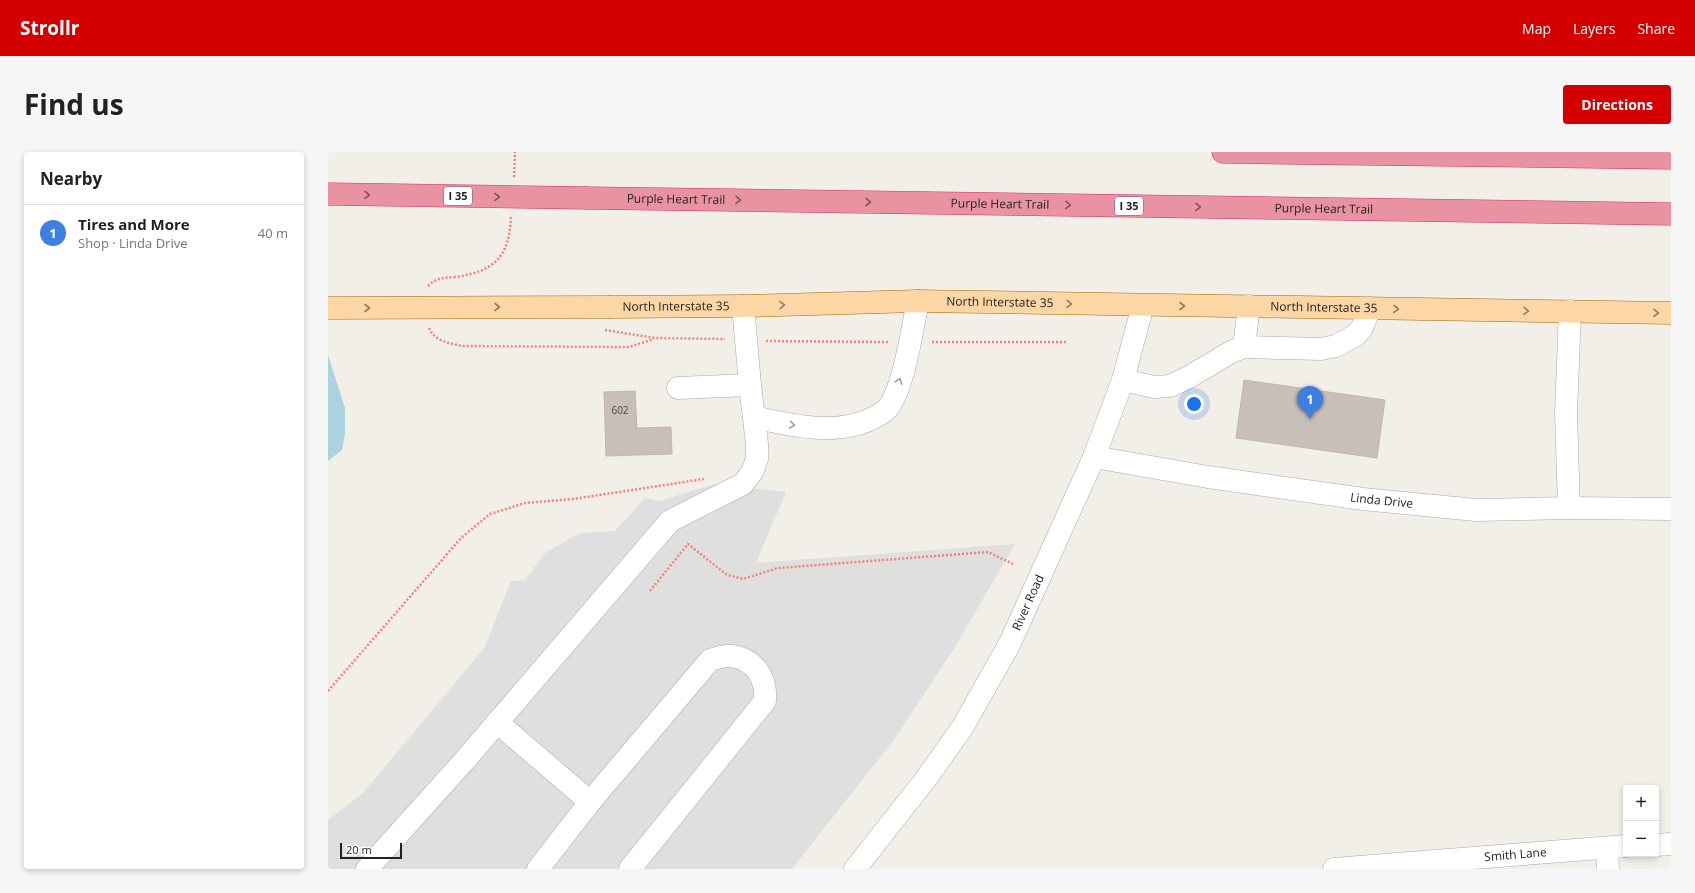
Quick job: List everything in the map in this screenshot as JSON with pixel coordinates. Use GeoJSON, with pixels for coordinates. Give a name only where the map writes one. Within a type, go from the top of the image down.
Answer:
{"type":"FeatureCollection","features":[{"type":"Feature","properties":{"kind":"highway"},"geometry":{"type":"LineString","coordinates":[[1223,152],[1671,158]]}},
{"type":"Feature","properties":{"kind":"highway","name":"Purple Heart Trail"},"geometry":{"type":"LineString","coordinates":[[328,194],[1671,214]]}},
{"type":"Feature","properties":{"kind":"main road","name":"North Interstate 35"},"geometry":{"type":"LineString","coordinates":[[328,308],[744,306],[918,301],[1671,313]]}},
{"type":"Feature","properties":{"kind":"street"},"geometry":{"type":"LineString","coordinates":[[754,417],[792,426],[822,428],[850,425],[870,420],[886,410],[894,397],[904,367],[918,301]]}},
{"type":"Feature","properties":{"kind":"street","name":"River Road"},"geometry":{"type":"LineString","coordinates":[[855,869],[925,780],[962,728],[1009,645],[1094,457],[1123,380],[1143,305]]}},
{"type":"Feature","properties":{"kind":"street"},"geometry":{"type":"LineString","coordinates":[[367,869],[497,722],[670,521],[743,484],[752,472],[756,459],[757,444],[750,385],[744,306]]}},
{"type":"Feature","properties":{"kind":"street"},"geometry":{"type":"LineString","coordinates":[[1244,348],[1249,306]]}},
{"type":"Feature","properties":{"kind":"street"},"geometry":{"type":"LineString","coordinates":[[1123,380],[1154,387],[1170,386],[1189,377],[1231,352],[1244,348],[1321,349],[1336,346],[1356,335],[1362,328],[1370,308]]}},
{"type":"Feature","properties":{"kind":"street"},"geometry":{"type":"LineString","coordinates":[[1569,508],[1566,413],[1570,311]]}},
{"type":"Feature","properties":{"kind":"street"},"geometry":{"type":"LineString","coordinates":[[678,388],[750,385]]}},
{"type":"Feature","properties":{"kind":"street","name":"Linda Drive"},"geometry":{"type":"LineString","coordinates":[[1094,457],[1208,477],[1363,499],[1476,510],[1569,508],[1671,509]]}},
{"type":"Feature","properties":{"kind":"street"},"geometry":{"type":"LineString","coordinates":[[538,869],[590,802],[710,660],[730,656],[742,659],[760,673],[765,683],[766,701],[630,869]]}},
{"type":"Feature","properties":{"kind":"street"},"geometry":{"type":"LineString","coordinates":[[497,722],[590,802]]}},
{"type":"Feature","properties":{"kind":"street"},"geometry":{"type":"LineString","coordinates":[[1659,844],[1671,844]]}},
{"type":"Feature","properties":{"kind":"street"},"geometry":{"type":"LineString","coordinates":[[1608,869],[1616,847]]}},
{"type":"Feature","properties":{"kind":"street","name":"Smith Lane"},"geometry":{"type":"LineString","coordinates":[[1334,869],[1616,847]]}},
{"type":"Feature","properties":{"kind":"path"},"geometry":{"type":"LineString","coordinates":[[602,329],[655,338],[746,341],[1068,342]]}},
{"type":"Feature","properties":{"kind":"path"},"geometry":{"type":"LineString","coordinates":[[328,691],[461,538],[490,514],[525,503],[573,499],[712,478]]}},
{"type":"Feature","properties":{"kind":"path"},"geometry":{"type":"LineString","coordinates":[[650,590],[688,544],[727,575],[743,580],[778,568],[988,552],[1013,564]]}},
{"type":"Feature","properties":{"kind":"shaded area"},"geometry":{"type":"Polygon","coordinates":[[[714,484],[786,492],[756,563],[1015,544],[955,647],[896,737],[792,869],[328,869],[328,820],[363,793],[485,647],[511,581],[525,580],[546,552],[580,533],[615,531],[645,498],[660,501],[714,484]]]}},
{"type":"Feature","properties":{"kind":"water"},"geometry":{"type":"Polygon","coordinates":[[[328,355],[345,408],[345,434],[342,450],[328,461],[328,355]]]}},
{"type":"Feature","properties":{"kind":"building"},"geometry":{"type":"Polygon","coordinates":[[[1244,380],[1385,400],[1377,458],[1236,438],[1244,380]]]}},
{"type":"Feature","properties":{"kind":"building"},"geometry":{"type":"Polygon","coordinates":[[[635,391],[637,428],[671,427],[672,454],[606,456],[604,392],[635,391]]]}},
{"type":"Feature","properties":{"kind":"place","name":"Tires and More"},"geometry":{"type":"Point","coordinates":[1310,419]}}]}
